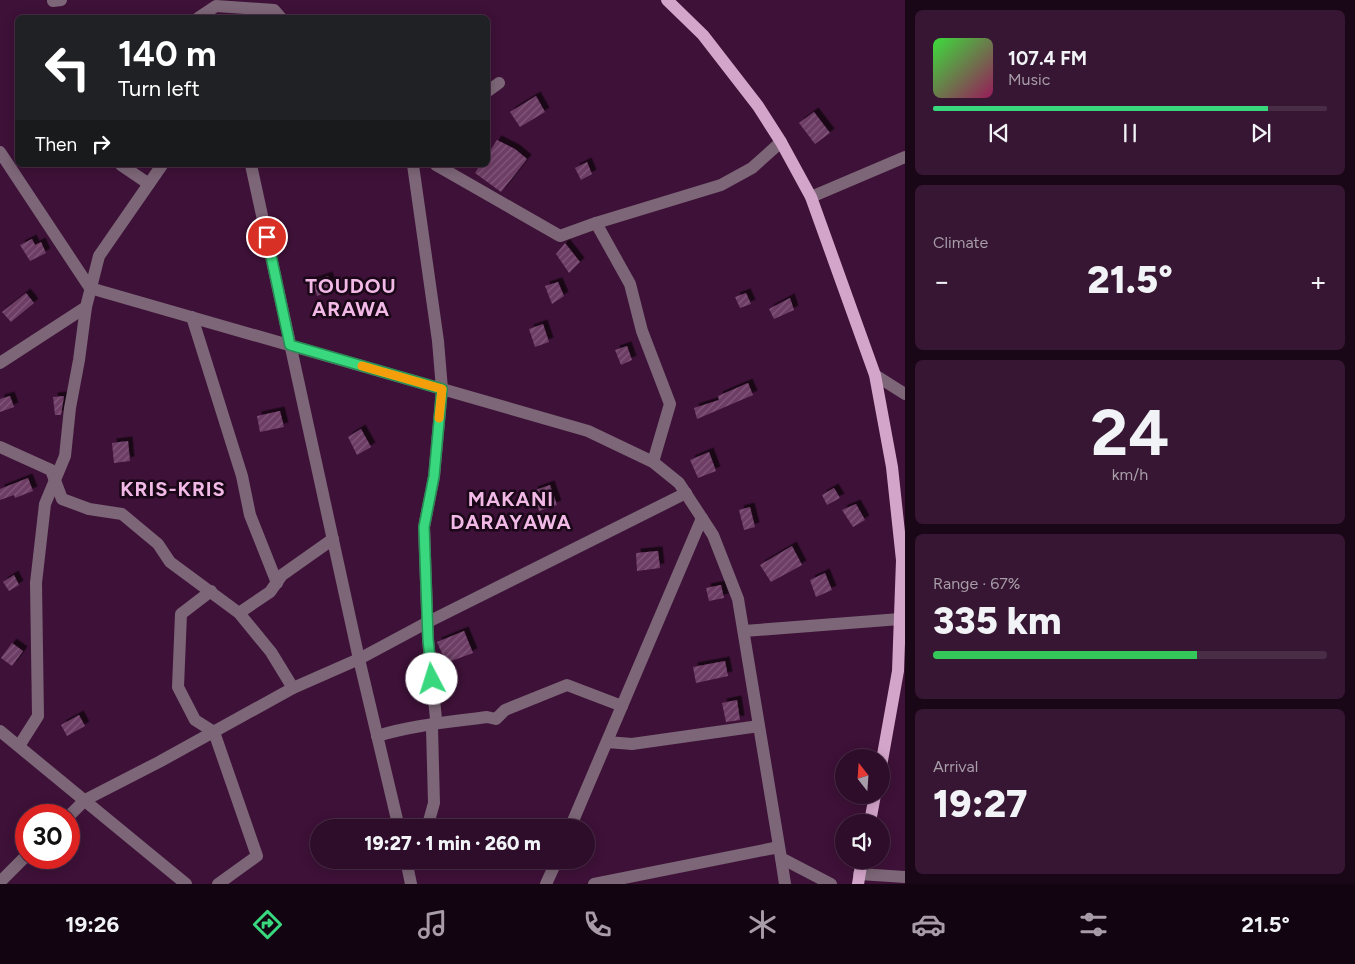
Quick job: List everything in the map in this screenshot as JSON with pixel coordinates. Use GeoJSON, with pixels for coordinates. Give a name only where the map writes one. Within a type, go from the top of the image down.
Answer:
{"type":"FeatureCollection","features":[{"type":"Feature","properties":{"kind":"main road"},"geometry":{"type":"LineString","coordinates":[[667,0],[703,35],[758,106],[781,142],[811,197],[874,375],[892,467],[902,560],[902,620],[898,671],[884,749]]}},
{"type":"Feature","properties":{"kind":"street"},"geometry":{"type":"LineString","coordinates":[[204,15],[217,8],[276,11]]}},
{"type":"Feature","properties":{"kind":"street"},"geometry":{"type":"LineString","coordinates":[[490,90],[499,84]]}},
{"type":"Feature","properties":{"kind":"street"},"geometry":{"type":"LineString","coordinates":[[439,167],[560,236],[720,185],[752,168],[781,142]]}},
{"type":"Feature","properties":{"kind":"street"},"geometry":{"type":"LineString","coordinates":[[0,152],[90,288],[588,431],[653,462],[679,483],[713,535],[738,599],[785,884]]}},
{"type":"Feature","properties":{"kind":"street"},"geometry":{"type":"LineString","coordinates":[[811,197],[905,157]]}},
{"type":"Feature","properties":{"kind":"street"},"geometry":{"type":"LineString","coordinates":[[124,167],[149,184]]}},
{"type":"Feature","properties":{"kind":"street"},"geometry":{"type":"LineString","coordinates":[[18,746],[38,716],[36,583],[45,504],[65,456],[70,408],[90,288],[99,256],[161,167]]}},
{"type":"Feature","properties":{"kind":"street"},"geometry":{"type":"LineString","coordinates":[[251,167],[359,659],[397,819]]}},
{"type":"Feature","properties":{"kind":"street"},"geometry":{"type":"LineString","coordinates":[[413,167],[438,341],[442,389],[434,476],[424,527],[428,639],[436,719],[432,728],[434,803],[430,819]]}},
{"type":"Feature","properties":{"kind":"street"},"geometry":{"type":"LineString","coordinates":[[596,223],[630,284],[642,331],[670,404],[653,462]]}},
{"type":"Feature","properties":{"kind":"street"},"geometry":{"type":"LineString","coordinates":[[0,363],[86,307]]}},
{"type":"Feature","properties":{"kind":"street"},"geometry":{"type":"LineString","coordinates":[[192,317],[242,476],[250,515],[277,583]]}},
{"type":"Feature","properties":{"kind":"street"},"geometry":{"type":"LineString","coordinates":[[874,375],[905,394]]}},
{"type":"Feature","properties":{"kind":"street"},"geometry":{"type":"LineString","coordinates":[[0,447],[51,470],[62,499],[89,509],[122,514],[158,544],[170,562],[238,612],[271,652],[293,688]]}},
{"type":"Feature","properties":{"kind":"street"},"geometry":{"type":"LineString","coordinates":[[80,805],[85,800],[293,688],[359,659],[428,622],[686,494]]}},
{"type":"Feature","properties":{"kind":"street"},"geometry":{"type":"LineString","coordinates":[[574,819],[702,518]]}},
{"type":"Feature","properties":{"kind":"street"},"geometry":{"type":"LineString","coordinates":[[238,612],[270,592],[282,575],[333,539]]}},
{"type":"Feature","properties":{"kind":"street"},"geometry":{"type":"LineString","coordinates":[[211,591],[182,614],[178,687],[195,720],[214,732],[257,856],[218,884]]}},
{"type":"Feature","properties":{"kind":"street"},"geometry":{"type":"LineString","coordinates":[[744,631],[902,620]]}},
{"type":"Feature","properties":{"kind":"street"},"geometry":{"type":"LineString","coordinates":[[377,736],[397,730],[434,724],[487,717],[496,719],[505,710],[567,685],[622,706]]}},
{"type":"Feature","properties":{"kind":"street"},"geometry":{"type":"LineString","coordinates":[[607,742],[632,744],[759,726]]}},
{"type":"Feature","properties":{"kind":"street"},"geometry":{"type":"LineString","coordinates":[[0,731],[186,884]]}},
{"type":"Feature","properties":{"kind":"street"},"geometry":{"type":"LineString","coordinates":[[594,884],[780,852],[830,884]]}},
{"type":"Feature","properties":{"kind":"street"},"geometry":{"type":"LineString","coordinates":[[0,882],[15,867]]}},
{"type":"Feature","properties":{"kind":"street"},"geometry":{"type":"LineString","coordinates":[[408,869],[411,884]]}},
{"type":"Feature","properties":{"kind":"street"},"geometry":{"type":"LineString","coordinates":[[546,884],[553,869]]}},
{"type":"Feature","properties":{"kind":"street"},"geometry":{"type":"LineString","coordinates":[[859,879],[905,876]]}},
{"type":"Feature","properties":{"kind":"building"},"geometry":{"type":"Polygon","coordinates":[[[536,96],[545,112],[520,127],[510,112],[536,96]]]}},
{"type":"Feature","properties":{"kind":"building"},"geometry":{"type":"Polygon","coordinates":[[[814,112],[830,133],[815,144],[799,123],[814,112]]]}},
{"type":"Feature","properties":{"kind":"building"},"geometry":{"type":"Polygon","coordinates":[[[497,140],[515,149],[527,159],[501,192],[475,173],[479,167],[490,167],[490,151],[497,140]]]}},
{"type":"Feature","properties":{"kind":"building"},"geometry":{"type":"Polygon","coordinates":[[[587,162],[592,174],[581,180],[575,168],[587,162]]]}},
{"type":"Feature","properties":{"kind":"building"},"geometry":{"type":"Polygon","coordinates":[[[32,239],[35,245],[41,242],[46,253],[30,261],[20,245],[32,239]]]}},
{"type":"Feature","properties":{"kind":"building"},"geometry":{"type":"Polygon","coordinates":[[[565,243],[580,262],[569,273],[556,254],[565,243]]]}},
{"type":"Feature","properties":{"kind":"building"},"geometry":{"type":"Polygon","coordinates":[[[328,276],[333,290],[317,296],[313,281],[328,276]]]}},
{"type":"Feature","properties":{"kind":"building"},"geometry":{"type":"Polygon","coordinates":[[[558,282],[564,296],[552,304],[545,286],[558,282]]]}},
{"type":"Feature","properties":{"kind":"building"},"geometry":{"type":"Polygon","coordinates":[[[26,293],[34,303],[11,322],[2,312],[26,293]]]}},
{"type":"Feature","properties":{"kind":"building"},"geometry":{"type":"Polygon","coordinates":[[[746,293],[751,304],[740,308],[735,297],[746,293]]]}},
{"type":"Feature","properties":{"kind":"building"},"geometry":{"type":"Polygon","coordinates":[[[790,298],[794,310],[774,319],[769,309],[790,298]]]}},
{"type":"Feature","properties":{"kind":"building"},"geometry":{"type":"Polygon","coordinates":[[[543,324],[549,342],[535,347],[529,329],[543,324]]]}},
{"type":"Feature","properties":{"kind":"building"},"geometry":{"type":"Polygon","coordinates":[[[627,346],[632,360],[621,365],[615,350],[627,346]]]}},
{"type":"Feature","properties":{"kind":"building"},"geometry":{"type":"Polygon","coordinates":[[[748,383],[753,395],[697,419],[694,408],[719,400],[718,396],[748,383]]]}},
{"type":"Feature","properties":{"kind":"building"},"geometry":{"type":"Polygon","coordinates":[[[10,396],[14,407],[0,412],[0,399],[10,396]]]}},
{"type":"Feature","properties":{"kind":"building"},"geometry":{"type":"Polygon","coordinates":[[[64,396],[61,415],[55,415],[53,397],[64,396]]]}},
{"type":"Feature","properties":{"kind":"building"},"geometry":{"type":"Polygon","coordinates":[[[280,411],[284,427],[260,432],[257,416],[280,411]]]}},
{"type":"Feature","properties":{"kind":"building"},"geometry":{"type":"Polygon","coordinates":[[[361,429],[371,447],[357,455],[348,437],[361,429]]]}},
{"type":"Feature","properties":{"kind":"building"},"geometry":{"type":"Polygon","coordinates":[[[128,441],[130,461],[114,463],[112,443],[128,441]]]}},
{"type":"Feature","properties":{"kind":"building"},"geometry":{"type":"Polygon","coordinates":[[[709,452],[716,471],[698,478],[690,460],[709,452]]]}},
{"type":"Feature","properties":{"kind":"building"},"geometry":{"type":"Polygon","coordinates":[[[28,478],[33,491],[15,498],[14,495],[0,500],[0,489],[28,478]]]}},
{"type":"Feature","properties":{"kind":"building"},"geometry":{"type":"Polygon","coordinates":[[[550,485],[557,505],[539,511],[533,491],[550,485]]]}},
{"type":"Feature","properties":{"kind":"building"},"geometry":{"type":"Polygon","coordinates":[[[834,488],[840,498],[827,505],[822,495],[834,488]]]}},
{"type":"Feature","properties":{"kind":"building"},"geometry":{"type":"Polygon","coordinates":[[[856,504],[865,520],[853,527],[842,510],[856,504]]]}},
{"type":"Feature","properties":{"kind":"building"},"geometry":{"type":"Polygon","coordinates":[[[750,507],[755,527],[744,530],[739,510],[750,507]]]}},
{"type":"Feature","properties":{"kind":"building"},"geometry":{"type":"Polygon","coordinates":[[[792,546],[802,565],[771,582],[760,565],[792,546]]]}},
{"type":"Feature","properties":{"kind":"building"},"geometry":{"type":"Polygon","coordinates":[[[658,551],[660,568],[637,571],[636,553],[658,551]]]}},
{"type":"Feature","properties":{"kind":"building"},"geometry":{"type":"Polygon","coordinates":[[[825,573],[832,590],[816,597],[810,580],[825,573]]]}},
{"type":"Feature","properties":{"kind":"building"},"geometry":{"type":"Polygon","coordinates":[[[14,575],[19,585],[9,591],[3,582],[14,575]]]}},
{"type":"Feature","properties":{"kind":"building"},"geometry":{"type":"Polygon","coordinates":[[[721,585],[724,598],[709,601],[706,588],[721,585]]]}},
{"type":"Feature","properties":{"kind":"building"},"geometry":{"type":"Polygon","coordinates":[[[464,631],[473,653],[446,663],[437,642],[464,631]]]}},
{"type":"Feature","properties":{"kind":"building"},"geometry":{"type":"Polygon","coordinates":[[[12,643],[23,651],[12,666],[1,658],[12,643]]]}},
{"type":"Feature","properties":{"kind":"building"},"geometry":{"type":"Polygon","coordinates":[[[725,661],[728,676],[696,683],[693,667],[725,661]]]}},
{"type":"Feature","properties":{"kind":"building"},"geometry":{"type":"Polygon","coordinates":[[[737,700],[740,720],[726,722],[722,703],[737,700]]]}},
{"type":"Feature","properties":{"kind":"building"},"geometry":{"type":"Polygon","coordinates":[[[79,715],[85,726],[67,736],[61,725],[79,715]]]}},
{"type":"Feature","properties":{"kind":"slow traffic"},"geometry":{"type":"LineString","coordinates":[[362,366],[442,389],[439,418]]}},
{"type":"Feature","properties":{"kind":"district","name":"TOUDOU ARAWA"},"geometry":{"type":"Point","coordinates":[351,298]}},
{"type":"Feature","properties":{"kind":"district","name":"KRIS-KRIS"},"geometry":{"type":"Point","coordinates":[173,489]}},
{"type":"Feature","properties":{"kind":"district","name":"MAKANI DARAYAWA"},"geometry":{"type":"Point","coordinates":[511,510]}},
{"type":"Feature","properties":{"kind":"route"},"geometry":{"type":"LineString","coordinates":[[267,237],[290,345],[442,389],[434,476],[424,527],[428,639],[432,679]]}}]}
